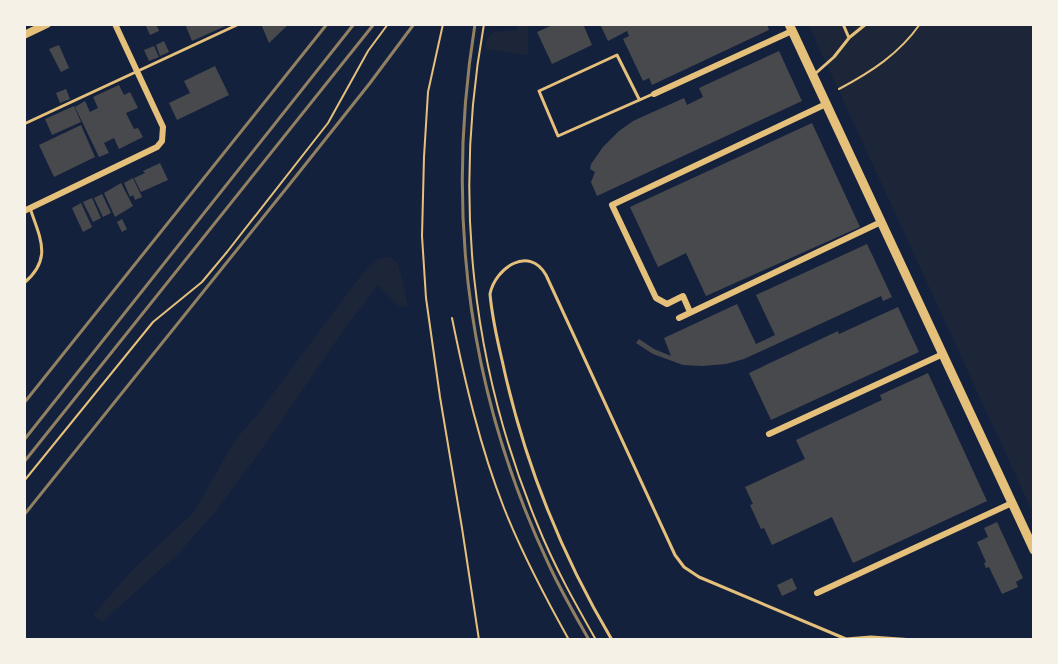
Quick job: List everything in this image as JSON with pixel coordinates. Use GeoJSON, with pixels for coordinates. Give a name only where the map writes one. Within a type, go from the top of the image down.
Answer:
{"type":"FeatureCollection","features":[{"type":"Feature","properties":{"kind":"main road"},"geometry":{"type":"LineString","coordinates":[[790,27],[1034,550]]}},
{"type":"Feature","properties":{"kind":"street"},"geometry":{"type":"LineString","coordinates":[[24,35],[47,24]]}},
{"type":"Feature","properties":{"kind":"street"},"geometry":{"type":"LineString","coordinates":[[27,209],[157,147],[162,141],[163,127],[115,24]]}},
{"type":"Feature","properties":{"kind":"street"},"geometry":{"type":"LineString","coordinates":[[654,94],[790,27]]}},
{"type":"Feature","properties":{"kind":"street"},"geometry":{"type":"LineString","coordinates":[[690,312],[683,296],[667,304],[656,298],[612,205],[826,104]]}},
{"type":"Feature","properties":{"kind":"street"},"geometry":{"type":"LineString","coordinates":[[679,318],[881,222]]}},
{"type":"Feature","properties":{"kind":"street"},"geometry":{"type":"LineString","coordinates":[[769,434],[943,354]]}},
{"type":"Feature","properties":{"kind":"street"},"geometry":{"type":"LineString","coordinates":[[817,593],[1012,503]]}},
{"type":"Feature","properties":{"kind":"lane"},"geometry":{"type":"LineString","coordinates":[[24,124],[239,24]]}},
{"type":"Feature","properties":{"kind":"lane"},"geometry":{"type":"LineString","coordinates":[[843,24],[849,38]]}},
{"type":"Feature","properties":{"kind":"lane"},"geometry":{"type":"LineString","coordinates":[[813,75],[866,24]]}},
{"type":"Feature","properties":{"kind":"lane"},"geometry":{"type":"LineString","coordinates":[[639,99],[617,55],[539,91],[558,136],[654,94]]}},
{"type":"Feature","properties":{"kind":"lane"},"geometry":{"type":"LineString","coordinates":[[24,283],[40,264],[43,253],[27,209]]}},
{"type":"Feature","properties":{"kind":"lane"},"geometry":{"type":"LineString","coordinates":[[612,640],[568,557],[511,401],[490,294],[499,274],[521,261],[537,263],[546,275],[675,555],[690,573],[845,640],[891,637],[914,640]]}},
{"type":"Feature","properties":{"kind":"path"},"geometry":{"type":"LineString","coordinates":[[24,481],[153,322],[202,282],[328,123],[368,51],[388,24]]}},
{"type":"Feature","properties":{"kind":"path"},"geometry":{"type":"LineString","coordinates":[[443,24],[428,92],[423,251],[426,298],[440,397],[479,640]]}},
{"type":"Feature","properties":{"kind":"path"},"geometry":{"type":"LineString","coordinates":[[839,89],[887,61],[920,24]]}},
{"type":"Feature","properties":{"kind":"path"},"geometry":{"type":"LineString","coordinates":[[452,318],[476,422],[503,506],[526,561],[569,640]]}},
{"type":"Feature","properties":{"kind":"shaded area"},"geometry":{"type":"Polygon","coordinates":[[[517,24],[528,24],[528,55],[485,49],[487,39],[494,32],[517,30],[517,24]]]}},
{"type":"Feature","properties":{"kind":"shaded area"},"geometry":{"type":"Polygon","coordinates":[[[808,24],[1034,24],[1034,515],[808,24]]]}},
{"type":"Feature","properties":{"kind":"shaded area"},"geometry":{"type":"Polygon","coordinates":[[[390,257],[398,263],[408,306],[400,307],[378,285],[214,513],[179,553],[102,622],[93,615],[134,568],[194,512],[235,440],[362,274],[378,259],[390,257]]]}},
{"type":"Feature","properties":{"kind":"building"},"geometry":{"type":"Polygon","coordinates":[[[145,24],[156,24],[159,31],[150,35],[145,24]]]}},
{"type":"Feature","properties":{"kind":"building"},"geometry":{"type":"Polygon","coordinates":[[[185,24],[230,24],[192,41],[185,24]]]}},
{"type":"Feature","properties":{"kind":"building"},"geometry":{"type":"Polygon","coordinates":[[[261,24],[289,24],[269,43],[261,24]]]}},
{"type":"Feature","properties":{"kind":"building"},"geometry":{"type":"Polygon","coordinates":[[[555,24],[583,24],[592,45],[552,64],[537,32],[555,24]]]}},
{"type":"Feature","properties":{"kind":"building"},"geometry":{"type":"Polygon","coordinates":[[[600,24],[767,24],[769,30],[652,85],[649,78],[643,81],[623,39],[629,36],[627,31],[608,41],[600,24]]]}},
{"type":"Feature","properties":{"kind":"building"},"geometry":{"type":"Polygon","coordinates":[[[164,41],[169,52],[160,56],[156,45],[164,41]]]}},
{"type":"Feature","properties":{"kind":"building"},"geometry":{"type":"Polygon","coordinates":[[[59,45],[69,68],[61,72],[49,49],[59,45]]]}},
{"type":"Feature","properties":{"kind":"building"},"geometry":{"type":"Polygon","coordinates":[[[154,46],[159,57],[149,61],[144,50],[154,46]]]}},
{"type":"Feature","properties":{"kind":"building"},"geometry":{"type":"Polygon","coordinates":[[[779,51],[802,101],[597,196],[591,182],[595,172],[590,169],[591,164],[619,131],[633,121],[684,98],[687,105],[703,97],[699,88],[779,51]]]}},
{"type":"Feature","properties":{"kind":"building"},"geometry":{"type":"Polygon","coordinates":[[[215,66],[229,95],[177,120],[169,103],[190,93],[184,81],[215,66]]]}},
{"type":"Feature","properties":{"kind":"building"},"geometry":{"type":"Polygon","coordinates":[[[119,85],[124,95],[130,92],[138,108],[126,113],[134,129],[138,128],[143,137],[119,149],[114,138],[104,143],[109,153],[99,157],[75,107],[85,101],[90,112],[98,108],[93,97],[119,85]]]}},
{"type":"Feature","properties":{"kind":"building"},"geometry":{"type":"Polygon","coordinates":[[[66,89],[70,99],[60,103],[56,93],[66,89]]]}},
{"type":"Feature","properties":{"kind":"building"},"geometry":{"type":"Polygon","coordinates":[[[74,106],[81,122],[52,135],[45,119],[74,106]]]}},
{"type":"Feature","properties":{"kind":"building"},"geometry":{"type":"Polygon","coordinates":[[[812,123],[860,227],[706,296],[686,253],[658,267],[630,207],[812,123]]]}},
{"type":"Feature","properties":{"kind":"building"},"geometry":{"type":"Polygon","coordinates":[[[81,125],[95,157],[54,177],[39,145],[81,125]]]}},
{"type":"Feature","properties":{"kind":"building"},"geometry":{"type":"Polygon","coordinates":[[[160,163],[168,180],[141,192],[134,178],[160,163]]]}},
{"type":"Feature","properties":{"kind":"building"},"geometry":{"type":"Polygon","coordinates":[[[133,178],[142,197],[135,200],[133,195],[130,197],[124,183],[133,178]]]}},
{"type":"Feature","properties":{"kind":"building"},"geometry":{"type":"Polygon","coordinates":[[[121,183],[133,206],[115,217],[104,193],[121,183]]]}},
{"type":"Feature","properties":{"kind":"building"},"geometry":{"type":"Polygon","coordinates":[[[102,194],[111,213],[103,217],[94,198],[102,194]]]}},
{"type":"Feature","properties":{"kind":"building"},"geometry":{"type":"Polygon","coordinates":[[[92,198],[101,218],[93,222],[83,202],[92,198]]]}},
{"type":"Feature","properties":{"kind":"building"},"geometry":{"type":"Polygon","coordinates":[[[81,203],[92,227],[83,232],[72,208],[81,203]]]}},
{"type":"Feature","properties":{"kind":"building"},"geometry":{"type":"Polygon","coordinates":[[[122,219],[127,229],[122,232],[117,222],[122,219]]]}},
{"type":"Feature","properties":{"kind":"building"},"geometry":{"type":"Polygon","coordinates":[[[867,244],[892,297],[883,301],[881,296],[744,359],[726,364],[683,365],[653,354],[636,343],[639,339],[671,356],[664,338],[737,304],[756,344],[775,335],[756,295],[867,244]]]}},
{"type":"Feature","properties":{"kind":"building"},"geometry":{"type":"Polygon","coordinates":[[[898,307],[919,352],[771,420],[749,373],[898,307]]]}},
{"type":"Feature","properties":{"kind":"building"},"geometry":{"type":"Polygon","coordinates":[[[928,373],[987,501],[853,563],[832,517],[772,545],[764,528],[761,529],[745,487],[805,459],[796,440],[882,400],[880,395],[928,373]]]}},
{"type":"Feature","properties":{"kind":"building"},"geometry":{"type":"Polygon","coordinates":[[[997,522],[1023,578],[1016,582],[1018,587],[1002,594],[989,567],[986,568],[977,542],[988,537],[984,528],[997,522]]]}},
{"type":"Feature","properties":{"kind":"building"},"geometry":{"type":"Polygon","coordinates":[[[792,578],[797,589],[782,596],[777,585],[792,578]]]}},
{"type":"Feature","properties":{"kind":"railway"},"geometry":{"type":"LineString","coordinates":[[24,403],[327,24]]}},
{"type":"Feature","properties":{"kind":"railway"},"geometry":{"type":"LineString","coordinates":[[24,440],[354,24]]}},
{"type":"Feature","properties":{"kind":"railway"},"geometry":{"type":"LineString","coordinates":[[24,462],[374,24]]}},
{"type":"Feature","properties":{"kind":"railway"},"geometry":{"type":"LineString","coordinates":[[24,515],[414,24]]}},
{"type":"Feature","properties":{"kind":"railway"},"geometry":{"type":"LineString","coordinates":[[475,24],[466,94],[464,232],[470,300],[482,368],[521,500],[554,575],[589,640]]}}]}
